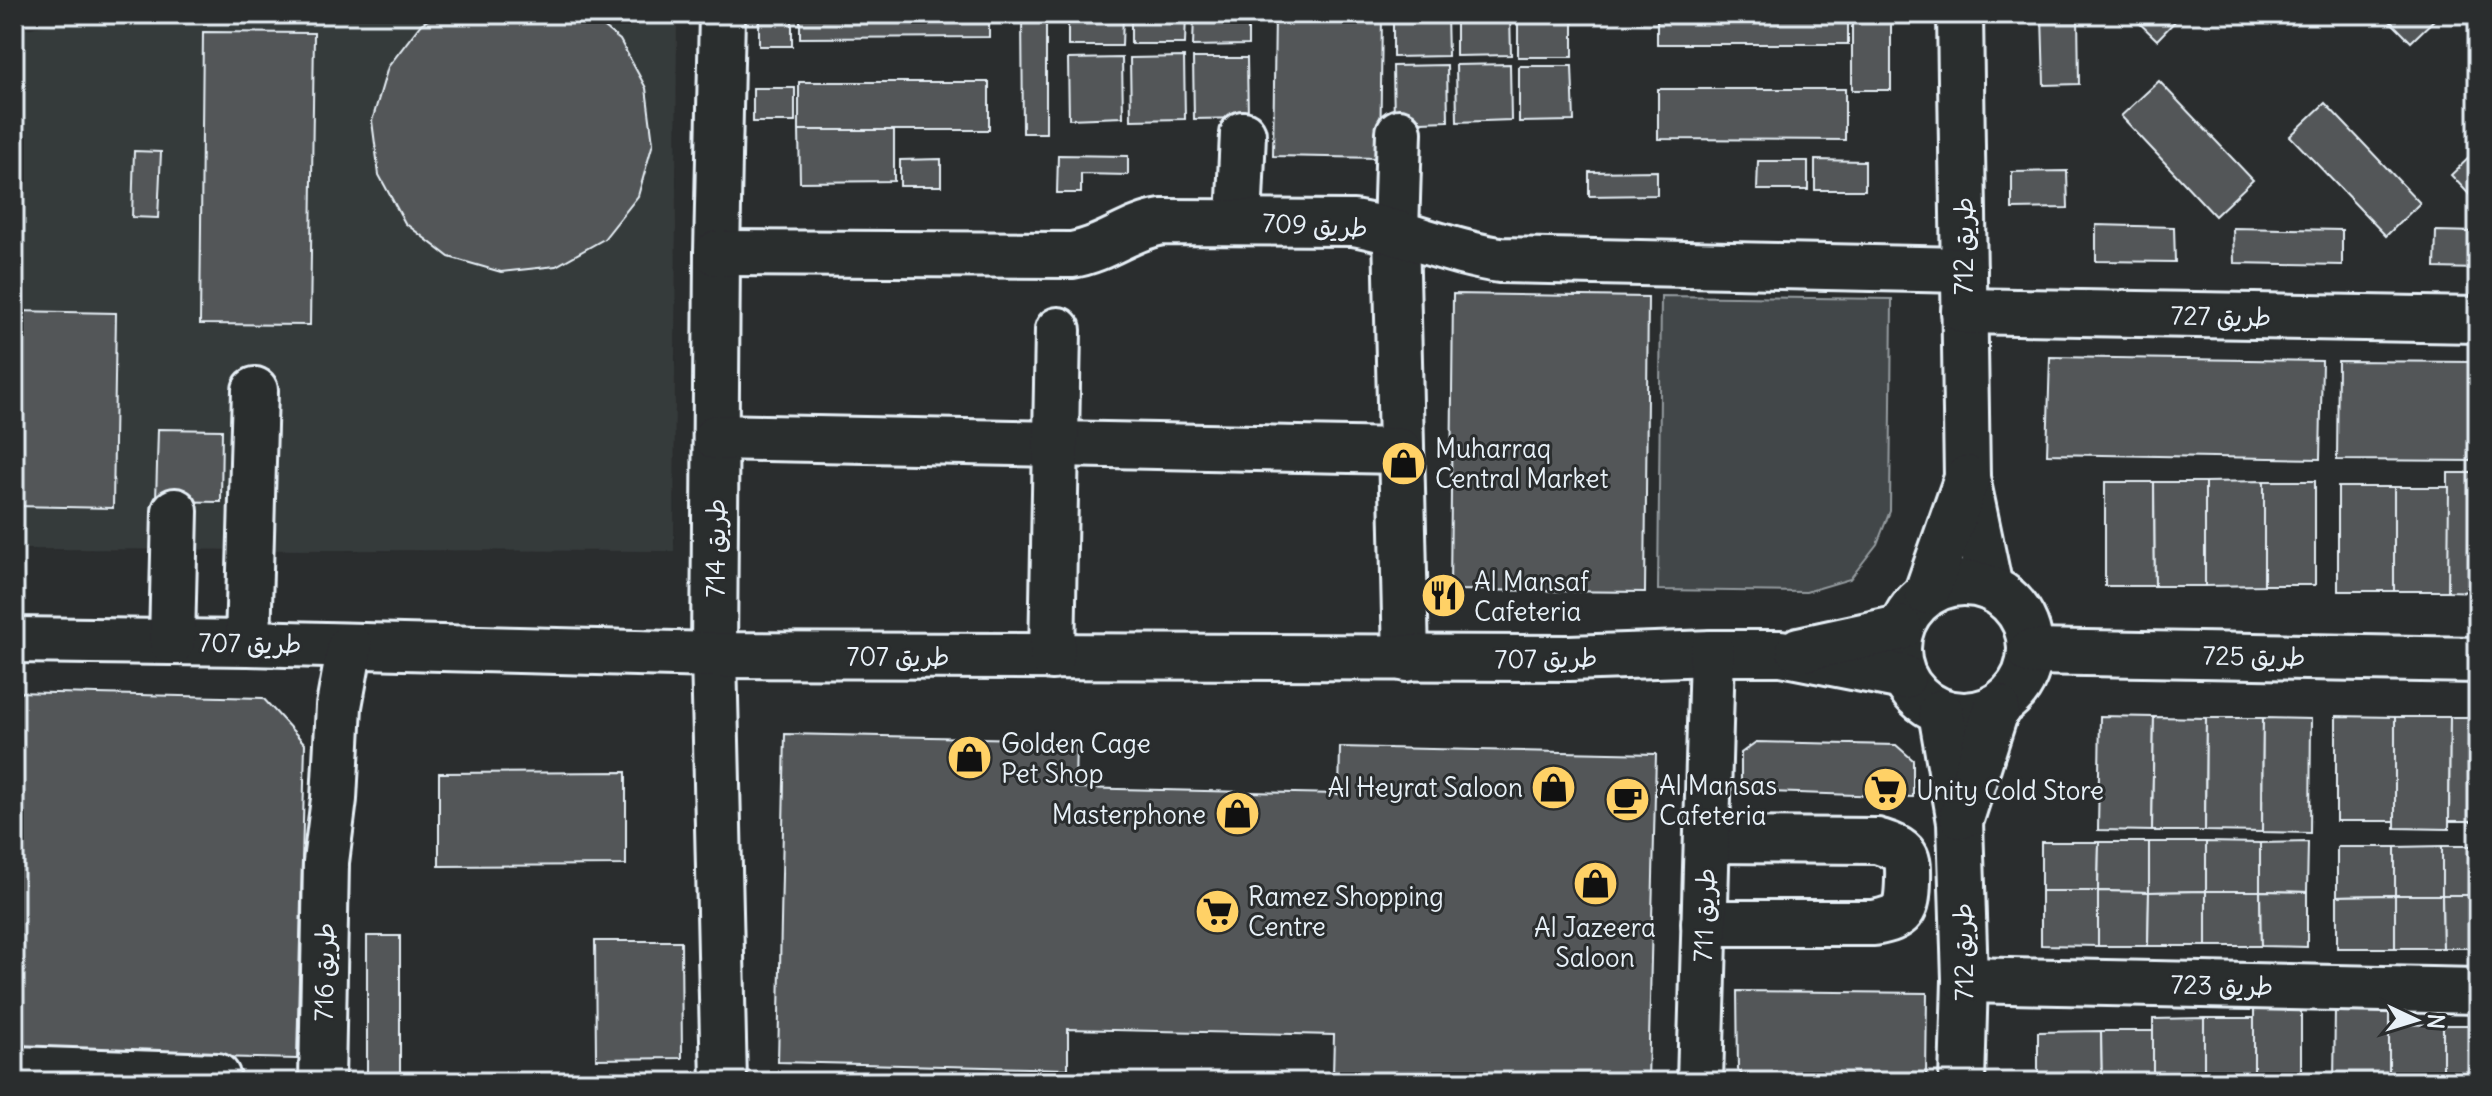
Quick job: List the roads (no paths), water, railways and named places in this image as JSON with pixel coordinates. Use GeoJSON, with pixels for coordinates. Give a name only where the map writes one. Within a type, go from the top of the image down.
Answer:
{"type":"FeatureCollection","features":[{"type":"Feature","properties":{"kind":"street","name":"طريق 714"},"geometry":{"type":"LineString","coordinates":[[722,14],[714,655],[725,1081]]}},
{"type":"Feature","properties":{"kind":"street","name":"طريق 712"},"geometry":{"type":"LineString","coordinates":[[1960,14],[1967,478],[1990,588]]}},
{"type":"Feature","properties":{"kind":"street"},"geometry":{"type":"LineString","coordinates":[[1399,132],[1396,232],[1406,659]]}},
{"type":"Feature","properties":{"kind":"street"},"geometry":{"type":"LineString","coordinates":[[1239,221],[1243,134]]}},
{"type":"Feature","properties":{"kind":"street","name":"طريق 709"},"geometry":{"type":"LineString","coordinates":[[717,253],[1072,255],[1094,251],[1152,223],[1353,223],[1396,232],[1451,251],[1500,260],[1964,291]]}},
{"type":"Feature","properties":{"kind":"street","name":"طريق 727"},"geometry":{"type":"LineString","coordinates":[[1964,291],[2478,320]]}},
{"type":"Feature","properties":{"kind":"street"},"geometry":{"type":"LineString","coordinates":[[1052,657],[1058,330]]}},
{"type":"Feature","properties":{"kind":"street"},"geometry":{"type":"LineString","coordinates":[[248,643],[255,390]]}},
{"type":"Feature","properties":{"kind":"street"},"geometry":{"type":"LineString","coordinates":[[716,437],[1400,451]]}},
{"type":"Feature","properties":{"kind":"street","name":"طريق 712"},"geometry":{"type":"LineString","coordinates":[[1927,592],[1967,478]]}},
{"type":"Feature","properties":{"kind":"street"},"geometry":{"type":"LineString","coordinates":[[172,642],[175,511]]}},
{"type":"Feature","properties":{"kind":"street"},"geometry":{"type":"LineString","coordinates":[[1969,582],[1990,588],[2012,603],[2026,625],[2030,652],[2026,674],[2014,693],[1997,707],[1979,714],[1960,716],[1941,712],[1919,699],[1903,677],[1897,652],[1900,628],[1911,608],[1927,592],[1947,584],[1969,582]]}},
{"type":"Feature","properties":{"kind":"street","name":"طريق 707"},"geometry":{"type":"LineString","coordinates":[[1781,653],[1900,628]]}},
{"type":"Feature","properties":{"kind":"street","name":"طريق 707"},"geometry":{"type":"LineString","coordinates":[[14,640],[714,655],[1406,659],[1781,653],[1903,677]]}},
{"type":"Feature","properties":{"kind":"street","name":"طريق 716"},"geometry":{"type":"LineString","coordinates":[[307,644],[326,862],[322,1082]]}},
{"type":"Feature","properties":{"kind":"street","name":"طريق 716"},"geometry":{"type":"LineString","coordinates":[[326,862],[334,799],[339,706],[350,646]]}},
{"type":"Feature","properties":{"kind":"street","name":"طريق 725"},"geometry":{"type":"LineString","coordinates":[[2030,652],[2478,660]]}},
{"type":"Feature","properties":{"kind":"street","name":"طريق 711"},"geometry":{"type":"LineString","coordinates":[[1700,1082],[1712,653]]}},
{"type":"Feature","properties":{"kind":"street","name":"طريق 712"},"geometry":{"type":"LineString","coordinates":[[1960,822],[1997,707]]}},
{"type":"Feature","properties":{"kind":"street","name":"طريق 712"},"geometry":{"type":"LineString","coordinates":[[1941,712],[1960,822],[1965,980],[1962,1082]]}},
{"type":"Feature","properties":{"kind":"street"},"geometry":{"type":"LineString","coordinates":[[1704,923],[1874,923],[1899,915],[1908,904],[1906,857],[1893,846],[1877,841],[1707,840]]}},
{"type":"Feature","properties":{"kind":"street","name":"طريق 723"},"geometry":{"type":"LineString","coordinates":[[1965,980],[2478,991]]}},
{"type":"Feature","properties":{"kind":"street"},"geometry":{"type":"LineString","coordinates":[[14,1069],[217,1076]]}},
{"type":"Feature","properties":{"kind":"place","name":"Muharraq Central Market"},"geometry":{"type":"Point","coordinates":[1404,463]}},
{"type":"Feature","properties":{"kind":"place","name":"Al Mansaf Cafeteria"},"geometry":{"type":"Point","coordinates":[1443,596]}},
{"type":"Feature","properties":{"kind":"place","name":"Golden Cage Pet Shop"},"geometry":{"type":"Point","coordinates":[970,758]}},
{"type":"Feature","properties":{"kind":"place","name":"Al Heyrat Saloon"},"geometry":{"type":"Point","coordinates":[1554,787]}},
{"type":"Feature","properties":{"kind":"place","name":"Unity Cold Store"},"geometry":{"type":"Point","coordinates":[1885,790]}},
{"type":"Feature","properties":{"kind":"place","name":"Al Mansas Cafeteria"},"geometry":{"type":"Point","coordinates":[1628,800]}},
{"type":"Feature","properties":{"kind":"place","name":"Masterphone"},"geometry":{"type":"Point","coordinates":[1237,814]}},
{"type":"Feature","properties":{"kind":"place","name":"Al Jazeera Saloon"},"geometry":{"type":"Point","coordinates":[1595,884]}},
{"type":"Feature","properties":{"kind":"place","name":"Ramez Shopping Centre"},"geometry":{"type":"Point","coordinates":[1217,911]}}]}
